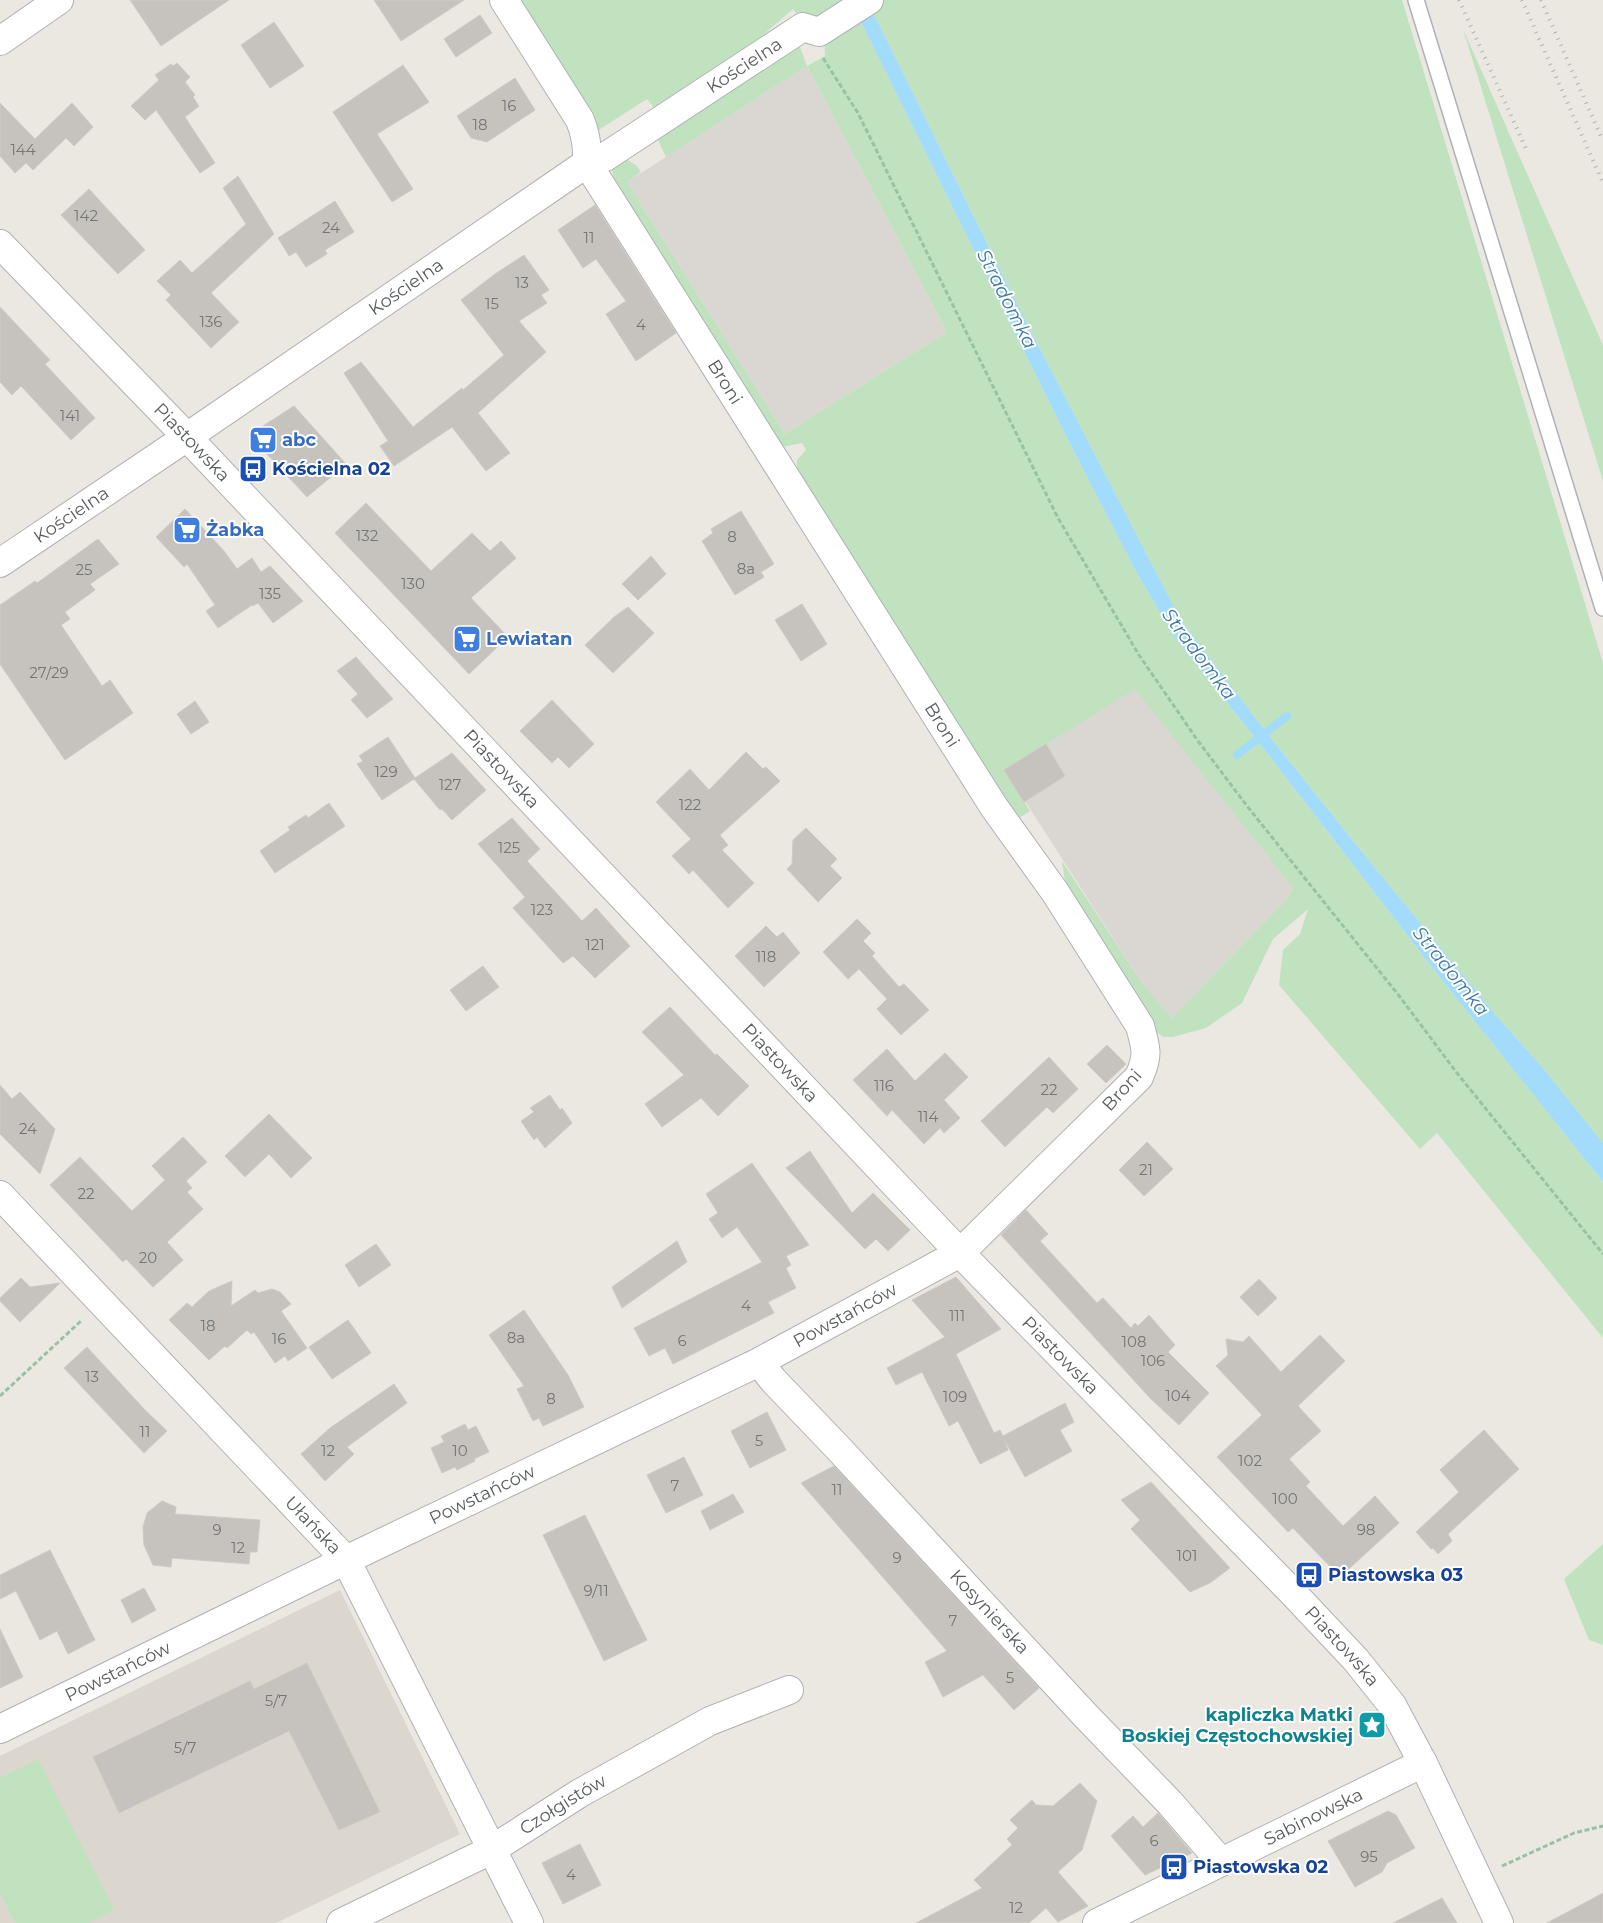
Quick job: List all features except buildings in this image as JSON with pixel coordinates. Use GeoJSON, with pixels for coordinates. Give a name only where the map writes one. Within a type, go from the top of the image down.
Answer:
{"type":"FeatureCollection","features":[{"type":"Feature","properties":{"kind":"street"},"geometry":{"type":"LineString","coordinates":[[0,41],[59,0]]}},
{"type":"Feature","properties":{"kind":"street"},"geometry":{"type":"LineString","coordinates":[[504,0],[580,120],[586,134],[587,163]]}},
{"type":"Feature","properties":{"kind":"street","name":"Kościelna"},"geometry":{"type":"LineString","coordinates":[[0,563],[587,163],[605,157],[811,29],[869,0]]}},
{"type":"Feature","properties":{"kind":"street","name":"Broni"},"geometry":{"type":"LineString","coordinates":[[587,163],[988,798],[1055,892],[1140,1026],[1146,1049],[1144,1065],[1139,1077],[960,1253]]}},
{"type":"Feature","properties":{"kind":"street","name":"Piastowska"},"geometry":{"type":"LineString","coordinates":[[0,244],[187,437],[960,1253],[1293,1593],[1356,1660],[1392,1705],[1423,1763],[1499,1923]]}},
{"type":"Feature","properties":{"kind":"street","name":"Ułańska"},"geometry":{"type":"LineString","coordinates":[[0,1196],[346,1560],[529,1923]]}},
{"type":"Feature","properties":{"kind":"street","name":"Powstańców"},"geometry":{"type":"LineString","coordinates":[[0,1729],[758,1362],[960,1253]]}},
{"type":"Feature","properties":{"kind":"street","name":"Kosynierska"},"geometry":{"type":"LineString","coordinates":[[758,1362],[1085,1715],[1170,1803],[1220,1862]]}},
{"type":"Feature","properties":{"kind":"street","name":"Czołgistów"},"geometry":{"type":"LineString","coordinates":[[341,1923],[491,1850],[580,1793],[701,1726],[789,1690]]}},
{"type":"Feature","properties":{"kind":"street","name":"Sabinowska"},"geometry":{"type":"LineString","coordinates":[[1097,1923],[1423,1763]]}},
{"type":"Feature","properties":{"kind":"lane"},"geometry":{"type":"LineString","coordinates":[[1416,0],[1603,608]]}},
{"type":"Feature","properties":{"kind":"path"},"geometry":{"type":"LineString","coordinates":[[811,29],[858,114],[1058,518],[1139,655],[1198,742],[1247,806],[1400,997],[1457,1073],[1603,1254]]}},
{"type":"Feature","properties":{"kind":"path"},"geometry":{"type":"LineString","coordinates":[[0,1396],[102,1302]]}},
{"type":"Feature","properties":{"kind":"path"},"geometry":{"type":"LineString","coordinates":[[1477,1878],[1574,1833],[1603,1826]]}},
{"type":"Feature","properties":{"kind":"shaded area"},"geometry":{"type":"Polygon","coordinates":[[[807,66],[947,332],[785,434],[627,182],[807,66]]]}},
{"type":"Feature","properties":{"kind":"shaded area"},"geometry":{"type":"Polygon","coordinates":[[[1135,688],[1293,888],[1287,899],[1172,1018],[1142,983],[1005,770],[1135,688]]]}},
{"type":"Feature","properties":{"kind":"shaded area"},"geometry":{"type":"Polygon","coordinates":[[[340,1590],[460,1834],[276,1923],[0,1923],[0,1756],[340,1590]]]}},
{"type":"Feature","properties":{"kind":"green space"},"geometry":{"type":"Polygon","coordinates":[[[515,0],[867,0],[823,23],[799,17],[793,9],[762,36],[757,44],[656,110],[647,99],[594,133],[515,0]]]}},
{"type":"Feature","properties":{"kind":"green space"},"geometry":{"type":"Polygon","coordinates":[[[880,0],[1402,0],[1603,663],[1603,1143],[1543,1068],[1500,1020],[1362,852],[1266,732],[1181,620],[1023,316],[870,6],[880,0]]]}},
{"type":"Feature","properties":{"kind":"green space"},"geometry":{"type":"Polygon","coordinates":[[[857,14],[1066,436],[1133,566],[1173,635],[1257,740],[1438,975],[1603,1182],[1603,1338],[1437,1133],[1420,1149],[1279,985],[1283,950],[1300,934],[1308,909],[1273,939],[1242,1003],[1206,1028],[1173,1037],[1163,1037],[1150,1027],[1067,896],[1062,861],[1142,983],[1172,1018],[1287,899],[1293,888],[1135,689],[1005,770],[1030,811],[1019,818],[1000,803],[800,476],[797,460],[806,450],[802,443],[783,447],[614,186],[612,168],[626,159],[636,165],[641,172],[627,182],[785,434],[947,332],[807,66],[825,56],[824,36],[857,14]]]}},
{"type":"Feature","properties":{"kind":"green space"},"geometry":{"type":"Polygon","coordinates":[[[1463,29],[1603,345],[1603,481],[1463,29]]]}},
{"type":"Feature","properties":{"kind":"green space"},"geometry":{"type":"Polygon","coordinates":[[[800,47],[807,66],[666,157],[657,138],[777,59],[800,47]]]}},
{"type":"Feature","properties":{"kind":"green space"},"geometry":{"type":"Polygon","coordinates":[[[1603,1544],[1603,1645],[1589,1640],[1564,1579],[1603,1544]]]}},
{"type":"Feature","properties":{"kind":"green space"},"geometry":{"type":"Polygon","coordinates":[[[38,1759],[114,1910],[88,1923],[15,1923],[0,1893],[0,1778],[38,1759]]]}},
{"type":"Feature","properties":{"kind":"water"},"geometry":{"type":"Polygon","coordinates":[[[867,0],[1023,316],[1181,620],[1266,732],[1362,852],[1500,1020],[1543,1068],[1603,1143],[1603,1182],[1438,975],[1257,740],[1173,635],[1133,566],[1066,436],[857,14],[867,0]]]}},
{"type":"Feature","properties":{"kind":"waterway","name":"Stradomka"},"geometry":{"type":"LineString","coordinates":[[1237,755],[1287,716]]}},
{"type":"Feature","properties":{"kind":"railway"},"geometry":{"type":"LineString","coordinates":[[1459,0],[1527,151]]}},
{"type":"Feature","properties":{"kind":"railway"},"geometry":{"type":"LineString","coordinates":[[1522,0],[1603,183]]}},
{"type":"Feature","properties":{"kind":"railway"},"geometry":{"type":"LineString","coordinates":[[1541,0],[1603,141]]}},
{"type":"Feature","properties":{"kind":"place","name":"abc"},"geometry":{"type":"Point","coordinates":[263,440]}},
{"type":"Feature","properties":{"kind":"place","name":"Kościelna 02"},"geometry":{"type":"Point","coordinates":[253,469]}},
{"type":"Feature","properties":{"kind":"place","name":"Żabka"},"geometry":{"type":"Point","coordinates":[187,530]}},
{"type":"Feature","properties":{"kind":"place","name":"Lewiatan"},"geometry":{"type":"Point","coordinates":[467,639]}},
{"type":"Feature","properties":{"kind":"place","name":"Piastowska 03"},"geometry":{"type":"Point","coordinates":[1309,1575]}},
{"type":"Feature","properties":{"kind":"place","name":"kapliczka Matki Boskiej Częstochowskiej"},"geometry":{"type":"Point","coordinates":[1372,1725]}},
{"type":"Feature","properties":{"kind":"place","name":"Piastowska 02"},"geometry":{"type":"Point","coordinates":[1174,1867]}}]}
